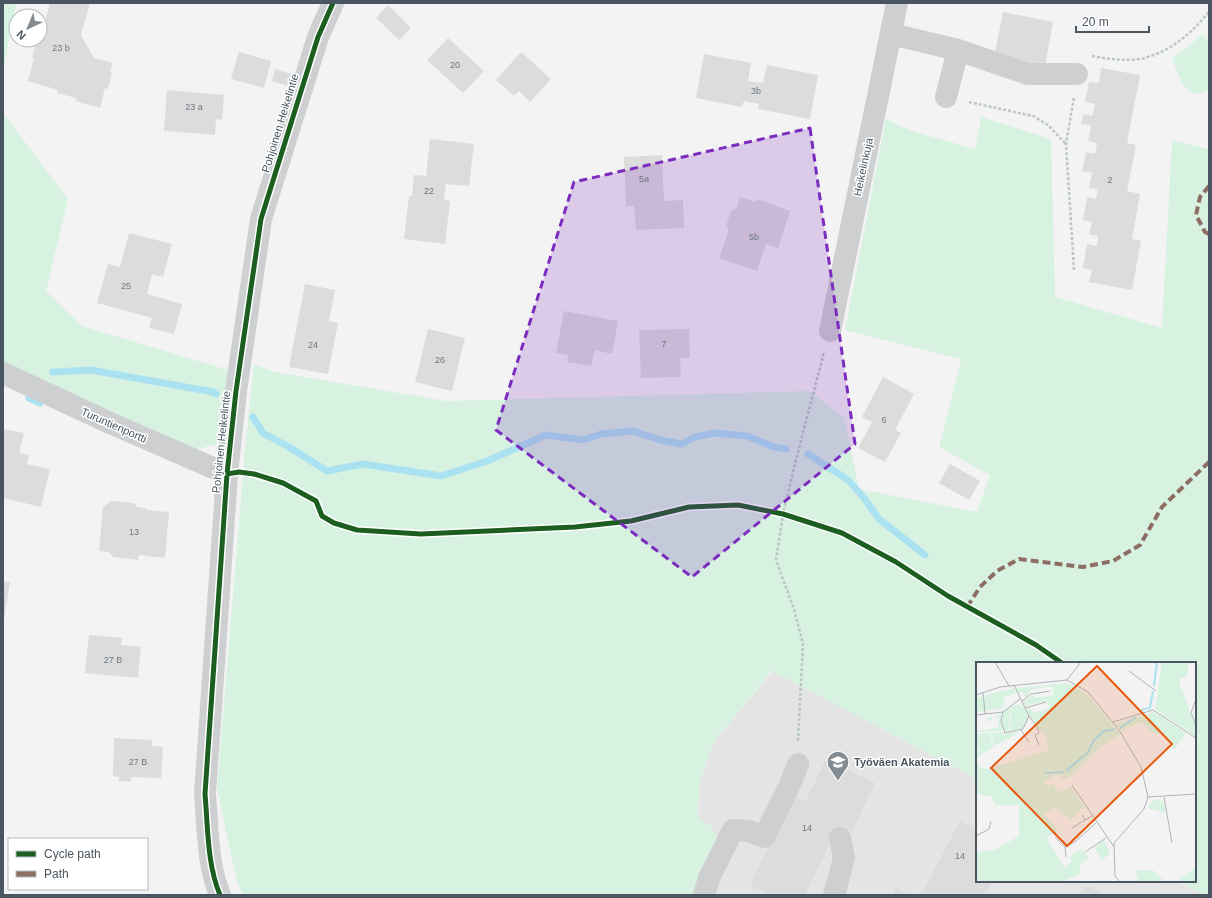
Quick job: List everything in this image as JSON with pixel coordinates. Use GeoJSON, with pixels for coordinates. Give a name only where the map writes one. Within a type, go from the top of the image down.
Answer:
{"type":"FeatureCollection","features":[{"type":"Feature","properties":{"kind":"street","name":"Pohjoinen Heikelintie"},"geometry":{"type":"LineString","coordinates":[[220,895],[216,884],[209,848],[205,794],[227,474],[236,391],[261,219],[318,37],[333,3]]}},
{"type":"Feature","properties":{"kind":"street","name":"Heikelinkuja"},"geometry":{"type":"LineString","coordinates":[[830,331],[897,3]]}},
{"type":"Feature","properties":{"kind":"street"},"geometry":{"type":"LineString","coordinates":[[890,34],[958,50],[1028,74],[1077,74]]}},
{"type":"Feature","properties":{"kind":"street"},"geometry":{"type":"LineString","coordinates":[[946,97],[958,50]]}},
{"type":"Feature","properties":{"kind":"street","name":"Turuntienportti"},"geometry":{"type":"LineString","coordinates":[[3,372],[110,423],[227,474]]}},
{"type":"Feature","properties":{"kind":"street"},"geometry":{"type":"LineString","coordinates":[[704,895],[709,878],[733,830],[749,831],[764,837],[798,764]]}},
{"type":"Feature","properties":{"kind":"street"},"geometry":{"type":"LineString","coordinates":[[834,895],[844,858],[840,838]]}},
{"type":"Feature","properties":{"kind":"path"},"geometry":{"type":"LineString","coordinates":[[1074,270],[1066,144],[1081,55],[1116,60],[1140,59],[1161,52],[1182,40],[1209,12]]}},
{"type":"Feature","properties":{"kind":"path"},"geometry":{"type":"LineString","coordinates":[[946,97],[1033,116],[1048,125],[1066,144]]}},
{"type":"Feature","properties":{"kind":"path"},"geometry":{"type":"LineString","coordinates":[[798,764],[803,644],[794,609],[776,560],[783,514],[830,331]]}},
{"type":"Feature","properties":{"kind":"path"},"geometry":{"type":"LineString","coordinates":[[776,513],[790,517]]}},
{"type":"Feature","properties":{"kind":"highlighted area"},"geometry":{"type":"Polygon","coordinates":[[[810,128],[855,444],[692,577],[496,430],[574,182],[810,128]]]}},
{"type":"Feature","properties":{"kind":"shaded area","name":"Työväen Akatemia"},"geometry":{"type":"Polygon","coordinates":[[[773,671],[976,778],[976,882],[1179,882],[1205,895],[506,895],[698,818],[699,784],[715,740],[773,671]]]}},
{"type":"Feature","properties":{"kind":"green space"},"geometry":{"type":"Polygon","coordinates":[[[3,3],[16,3],[15,8],[8,8],[8,45],[3,72],[3,3]]]}},
{"type":"Feature","properties":{"kind":"green space"},"geometry":{"type":"Polygon","coordinates":[[[1202,35],[1209,41],[1209,90],[1197,94],[1191,92],[1184,86],[1172,59],[1202,35]]]}},
{"type":"Feature","properties":{"kind":"green space"},"geometry":{"type":"Polygon","coordinates":[[[3,113],[68,199],[46,291],[82,326],[228,370],[217,444],[194,450],[3,363],[3,113]]]}},
{"type":"Feature","properties":{"kind":"green space"},"geometry":{"type":"Polygon","coordinates":[[[981,117],[1051,139],[1055,297],[1162,328],[1172,140],[1209,149],[1209,895],[1205,895],[1179,882],[1196,882],[1196,662],[976,662],[976,778],[772,671],[715,740],[699,784],[698,818],[710,825],[720,841],[698,895],[243,895],[237,882],[217,789],[245,449],[254,364],[274,372],[446,401],[809,391],[844,417],[859,489],[977,512],[990,475],[939,447],[961,359],[845,330],[886,119],[912,131],[975,149],[981,117]]]}},
{"type":"Feature","properties":{"kind":"building"},"geometry":{"type":"Polygon","coordinates":[[[50,3],[90,3],[81,35],[94,58],[113,63],[110,72],[112,73],[108,89],[105,88],[100,108],[75,101],[76,98],[57,93],[58,90],[28,81],[34,58],[32,57],[35,48],[48,48],[48,10],[50,3]]]}},
{"type":"Feature","properties":{"kind":"building"},"geometry":{"type":"Polygon","coordinates":[[[388,5],[411,28],[399,40],[376,18],[388,5]]]}},
{"type":"Feature","properties":{"kind":"building"},"geometry":{"type":"Polygon","coordinates":[[[1003,12],[1053,22],[1045,67],[994,58],[1003,12]]]}},
{"type":"Feature","properties":{"kind":"building"},"geometry":{"type":"Polygon","coordinates":[[[448,38],[484,71],[463,93],[427,60],[448,38]]]}},
{"type":"Feature","properties":{"kind":"building"},"geometry":{"type":"Polygon","coordinates":[[[239,52],[271,61],[264,88],[231,79],[239,52]]]}},
{"type":"Feature","properties":{"kind":"building"},"geometry":{"type":"Polygon","coordinates":[[[521,52],[551,79],[530,102],[519,91],[514,96],[496,80],[521,52]]]}},
{"type":"Feature","properties":{"kind":"building"},"geometry":{"type":"Polygon","coordinates":[[[704,54],[751,63],[748,81],[763,83],[767,65],[818,75],[810,119],[758,109],[759,104],[744,101],[742,107],[696,98],[704,54]]]}},
{"type":"Feature","properties":{"kind":"building"},"geometry":{"type":"Polygon","coordinates":[[[1101,68],[1140,75],[1127,143],[1136,145],[1127,191],[1140,194],[1132,239],[1141,241],[1132,290],[1089,282],[1092,270],[1083,268],[1087,244],[1097,246],[1098,236],[1089,234],[1092,222],[1083,220],[1087,197],[1096,199],[1098,189],[1089,188],[1092,173],[1082,171],[1086,152],[1095,154],[1097,143],[1088,141],[1091,125],[1081,124],[1083,114],[1092,116],[1095,104],[1085,102],[1089,82],[1099,83],[1101,68]]]}},
{"type":"Feature","properties":{"kind":"building"},"geometry":{"type":"Polygon","coordinates":[[[275,69],[291,74],[287,86],[272,81],[275,69]]]}},
{"type":"Feature","properties":{"kind":"building"},"geometry":{"type":"Polygon","coordinates":[[[167,90],[224,95],[222,120],[216,119],[215,135],[164,131],[167,90]]]}},
{"type":"Feature","properties":{"kind":"building"},"geometry":{"type":"Polygon","coordinates":[[[430,139],[474,144],[469,186],[446,184],[444,200],[450,201],[445,244],[404,239],[409,196],[412,196],[414,175],[426,176],[430,139]]]}},
{"type":"Feature","properties":{"kind":"building"},"geometry":{"type":"Polygon","coordinates":[[[662,155],[664,201],[683,200],[684,228],[636,230],[634,206],[626,206],[624,157],[662,155]]]}},
{"type":"Feature","properties":{"kind":"building"},"geometry":{"type":"Polygon","coordinates":[[[740,197],[756,202],[757,199],[790,211],[778,248],[766,244],[757,271],[719,258],[729,230],[726,226],[731,211],[736,209],[740,197]]]}},
{"type":"Feature","properties":{"kind":"building"},"geometry":{"type":"Polygon","coordinates":[[[129,233],[172,244],[163,277],[152,274],[147,294],[182,304],[174,334],[149,328],[152,318],[97,303],[108,264],[120,267],[129,233]]]}},
{"type":"Feature","properties":{"kind":"building"},"geometry":{"type":"Polygon","coordinates":[[[305,284],[335,290],[329,321],[338,323],[328,374],[289,367],[305,284]]]}},
{"type":"Feature","properties":{"kind":"building"},"geometry":{"type":"Polygon","coordinates":[[[564,311],[618,321],[612,354],[595,350],[591,366],[567,362],[569,355],[556,353],[564,311]]]}},
{"type":"Feature","properties":{"kind":"building"},"geometry":{"type":"Polygon","coordinates":[[[428,329],[465,338],[452,391],[415,382],[428,329]]]}},
{"type":"Feature","properties":{"kind":"building"},"geometry":{"type":"Polygon","coordinates":[[[689,329],[690,358],[680,358],[681,377],[641,378],[639,330],[689,329]]]}},
{"type":"Feature","properties":{"kind":"building"},"geometry":{"type":"Polygon","coordinates":[[[883,377],[914,394],[895,430],[901,433],[885,462],[858,448],[872,422],[862,417],[883,377]]]}},
{"type":"Feature","properties":{"kind":"building"},"geometry":{"type":"Polygon","coordinates":[[[3,429],[24,433],[19,453],[29,455],[27,464],[50,469],[41,507],[3,498],[3,429]]]}},
{"type":"Feature","properties":{"kind":"building"},"geometry":{"type":"Polygon","coordinates":[[[950,464],[980,481],[969,500],[939,483],[950,464]]]}},
{"type":"Feature","properties":{"kind":"building"},"geometry":{"type":"Polygon","coordinates":[[[111,501],[134,503],[137,507],[145,508],[147,510],[169,512],[165,558],[139,555],[138,560],[113,557],[109,552],[99,551],[103,506],[111,501]]]}},
{"type":"Feature","properties":{"kind":"building"},"geometry":{"type":"Polygon","coordinates":[[[3,581],[10,582],[4,620],[3,620],[3,581]]]}},
{"type":"Feature","properties":{"kind":"building"},"geometry":{"type":"Polygon","coordinates":[[[89,635],[122,638],[121,645],[141,647],[138,678],[85,673],[89,635]]]}},
{"type":"Feature","properties":{"kind":"building"},"geometry":{"type":"Polygon","coordinates":[[[114,738],[152,740],[152,746],[163,747],[161,778],[131,777],[131,782],[119,781],[119,777],[113,776],[114,738]]]}},
{"type":"Feature","properties":{"kind":"building"},"geometry":{"type":"Polygon","coordinates":[[[826,759],[875,783],[852,831],[839,825],[805,895],[771,895],[750,885],[793,796],[805,802],[826,759]]]}},
{"type":"Feature","properties":{"kind":"building"},"geometry":{"type":"Polygon","coordinates":[[[960,821],[976,829],[976,882],[992,882],[985,895],[921,895],[960,821]]]}},
{"type":"Feature","properties":{"kind":"building"},"geometry":{"type":"Polygon","coordinates":[[[1087,886],[1105,895],[1082,895],[1087,886]]]}},
{"type":"Feature","properties":{"kind":"building"},"geometry":{"type":"Polygon","coordinates":[[[896,888],[910,895],[893,895],[896,888]]]}},
{"type":"Feature","properties":{"kind":"waterway"},"geometry":{"type":"LineString","coordinates":[[53,372],[91,370],[213,392],[216,394]]}},
{"type":"Feature","properties":{"kind":"waterway"},"geometry":{"type":"LineString","coordinates":[[29,398],[40,403]]}},
{"type":"Feature","properties":{"kind":"waterway"},"geometry":{"type":"LineString","coordinates":[[253,417],[263,433],[289,447],[327,471],[363,464],[441,476],[487,461],[546,435],[583,440],[601,434],[633,431],[660,440],[682,444],[695,437],[715,433],[747,436],[774,447],[786,449]]}},
{"type":"Feature","properties":{"kind":"waterway"},"geometry":{"type":"LineString","coordinates":[[808,454],[848,480],[864,498],[879,519],[925,555]]}},
{"type":"Feature","properties":{"kind":"marked path"},"geometry":{"type":"LineString","coordinates":[[1209,186],[1200,197],[1196,215],[1205,232],[1209,234]]}},
{"type":"Feature","properties":{"kind":"marked path"},"geometry":{"type":"LineString","coordinates":[[967,607],[980,587],[997,571],[1019,559],[1083,567],[1113,561],[1140,545],[1162,507],[1209,462]]}},
{"type":"Feature","properties":{"kind":"cycle path"},"geometry":{"type":"LineString","coordinates":[[220,895],[210,858],[205,794],[227,474],[236,391],[261,219],[318,37],[333,3]]}},
{"type":"Feature","properties":{"kind":"cycle path"},"geometry":{"type":"LineString","coordinates":[[227,474],[239,472],[254,474],[283,483],[316,501],[322,516],[334,523],[357,530],[421,534],[575,527],[631,521],[689,507],[738,505],[783,514],[842,533],[896,562],[948,596],[1036,645],[1061,662]]}},
{"type":"Feature","properties":{"kind":"place","name":"Työväen Akatemia"},"geometry":{"type":"Point","coordinates":[838,782]}}]}
